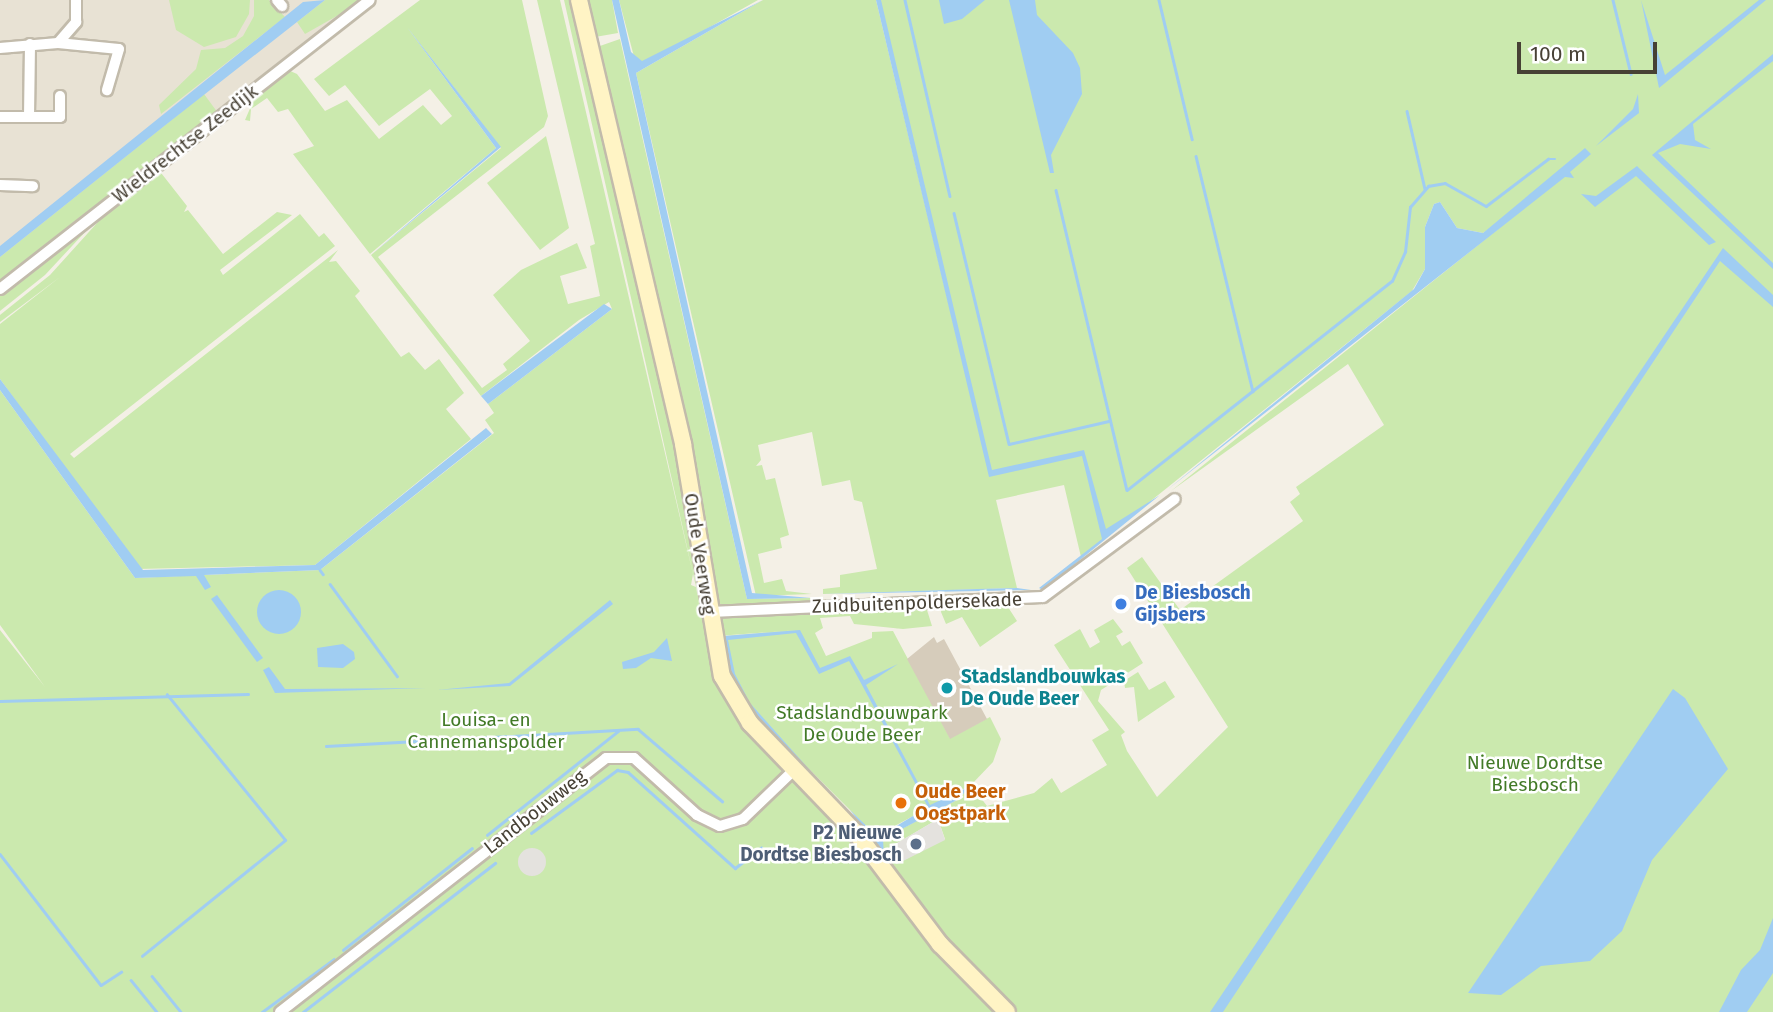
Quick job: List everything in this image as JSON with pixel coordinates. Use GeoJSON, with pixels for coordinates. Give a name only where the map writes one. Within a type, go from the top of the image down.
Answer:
{"type":"FeatureCollection","features":[{"type":"Feature","properties":{"kind":"street"},"geometry":{"type":"LineString","coordinates":[[58,43],[76,22],[76,0]]}},
{"type":"Feature","properties":{"kind":"street","name":"Wieldrechtse Zeedijk"},"geometry":{"type":"LineString","coordinates":[[0,289],[370,0]]}},
{"type":"Feature","properties":{"kind":"street","name":"Oude Veerweg"},"geometry":{"type":"LineString","coordinates":[[579,0],[683,444],[719,666],[732,698],[858,834],[940,944],[1007,1012]]}},
{"type":"Feature","properties":{"kind":"street"},"geometry":{"type":"LineString","coordinates":[[0,48],[58,43],[119,49],[107,90]]}},
{"type":"Feature","properties":{"kind":"street"},"geometry":{"type":"LineString","coordinates":[[29,117],[30,44]]}},
{"type":"Feature","properties":{"kind":"street"},"geometry":{"type":"LineString","coordinates":[[0,117],[60,117],[60,96]]}},
{"type":"Feature","properties":{"kind":"street"},"geometry":{"type":"LineString","coordinates":[[0,185],[33,186]]}},
{"type":"Feature","properties":{"kind":"street","name":"Zuidbuitenpoldersekade"},"geometry":{"type":"LineString","coordinates":[[710,612],[1043,597],[1175,499]]}},
{"type":"Feature","properties":{"kind":"street","name":"Landbouwweg"},"geometry":{"type":"LineString","coordinates":[[280,1012],[606,758],[634,758],[697,815],[720,825],[743,819],[795,769]]}},
{"type":"Feature","properties":{"kind":"shaded area"},"geometry":{"type":"Polygon","coordinates":[[[0,0],[373,0],[0,272],[0,0]]]}},
{"type":"Feature","properties":{"kind":"shaded area","name":"P2 Nieuwe Dordtse Biesbosch"},"geometry":{"type":"Polygon","coordinates":[[[938,819],[945,840],[897,864],[887,849],[938,819]]]}},
{"type":"Feature","properties":{"kind":"shaded area"},"geometry":{"type":"Polygon","coordinates":[[[532,848],[542,852],[546,862],[542,872],[532,876],[522,872],[518,862],[522,852],[532,848]]]}},
{"type":"Feature","properties":{"kind":"green space"},"geometry":{"type":"Polygon","coordinates":[[[169,0],[250,0],[249,14],[236,37],[204,47],[176,30],[169,0]]]}},
{"type":"Feature","properties":{"kind":"green space"},"geometry":{"type":"Polygon","coordinates":[[[254,0],[269,0],[285,17],[161,114],[159,105],[196,69],[201,50],[225,48],[243,36],[254,16],[254,0]]]}},
{"type":"Feature","properties":{"kind":"green space"},"geometry":{"type":"Polygon","coordinates":[[[325,0],[365,0],[305,34],[297,22],[325,0]]]}},
{"type":"Feature","properties":{"kind":"green space","name":"Louisa- en Cannemanspolder"},"geometry":{"type":"Polygon","coordinates":[[[420,0],[522,0],[548,116],[544,127],[378,257],[482,388],[507,370],[503,364],[530,341],[493,295],[521,270],[577,243],[587,268],[560,276],[568,304],[600,296],[590,246],[595,244],[537,0],[560,0],[693,574],[691,585],[696,587],[564,0],[574,0],[679,448],[722,690],[782,772],[803,783],[1002,1012],[0,1012],[0,630],[45,687],[0,625],[0,390],[135,578],[320,570],[494,433],[485,420],[494,413],[488,404],[612,309],[609,302],[579,320],[481,396],[371,255],[501,148],[407,27],[496,148],[370,254],[293,154],[314,146],[288,109],[278,112],[267,98],[251,109],[250,121],[245,120],[255,97],[288,70],[297,74],[325,111],[347,100],[379,139],[423,105],[441,125],[452,116],[430,89],[379,126],[345,85],[329,96],[314,79],[420,0]]]}},
{"type":"Feature","properties":{"kind":"green space"},"geometry":{"type":"Polygon","coordinates":[[[582,0],[612,0],[618,33],[595,37],[582,0]]]}},
{"type":"Feature","properties":{"kind":"green space"},"geometry":{"type":"Polygon","coordinates":[[[619,0],[758,0],[637,68],[619,0]]]}},
{"type":"Feature","properties":{"kind":"green space","name":"Nieuwe Dordtse Biesbosch"},"geometry":{"type":"Polygon","coordinates":[[[763,0],[876,0],[967,381],[879,0],[1773,0],[1773,1012],[1015,1012],[942,938],[891,869],[881,845],[886,837],[957,800],[971,785],[987,806],[1034,793],[1052,778],[1061,793],[1107,765],[1092,740],[1109,730],[1054,645],[1080,629],[1090,648],[1100,642],[1094,630],[1113,619],[1123,632],[1116,636],[1122,646],[1130,641],[1143,663],[1101,690],[1098,701],[1125,732],[1121,735],[1127,751],[1157,797],[1228,727],[1127,568],[1142,557],[1180,610],[1303,521],[1290,502],[1300,494],[1296,487],[1384,425],[1348,364],[1171,491],[1563,177],[1483,233],[1457,228],[1440,202],[1434,204],[1425,227],[1425,269],[1412,291],[1081,557],[1064,485],[996,500],[1017,588],[823,594],[823,589],[840,587],[840,575],[877,569],[862,502],[854,500],[850,480],[822,486],[812,432],[758,445],[761,460],[756,466],[762,465],[766,480],[775,478],[789,535],[780,538],[782,548],[758,554],[764,583],[782,579],[786,591],[812,594],[756,596],[636,73],[763,0]],[[938,819],[887,849],[896,864],[945,839],[938,819]]]}},
{"type":"Feature","properties":{"kind":"green space"},"geometry":{"type":"Polygon","coordinates":[[[620,39],[747,599],[811,598],[809,603],[724,607],[715,599],[597,47],[620,39]]]}},
{"type":"Feature","properties":{"kind":"green space"},"geometry":{"type":"Polygon","coordinates":[[[204,94],[218,113],[0,286],[0,257],[204,94]]]}},
{"type":"Feature","properties":{"kind":"green space"},"geometry":{"type":"Polygon","coordinates":[[[546,136],[569,228],[540,250],[487,183],[546,136]]]}},
{"type":"Feature","properties":{"kind":"green space"},"geometry":{"type":"Polygon","coordinates":[[[158,169],[187,206],[184,212],[188,210],[223,254],[277,212],[292,215],[220,270],[223,275],[300,214],[319,237],[324,233],[335,246],[70,454],[74,458],[338,250],[329,262],[336,261],[360,291],[355,296],[401,357],[409,352],[425,370],[439,359],[464,393],[446,409],[471,439],[315,565],[138,569],[0,379],[0,324],[60,277],[0,322],[0,315],[50,275],[107,212],[158,169]]]}},
{"type":"Feature","properties":{"kind":"green space"},"geometry":{"type":"Polygon","coordinates":[[[100,216],[45,275],[0,311],[0,292],[100,216]]]}},
{"type":"Feature","properties":{"kind":"green space"},"geometry":{"type":"Polygon","coordinates":[[[1006,604],[1017,621],[980,647],[962,617],[946,624],[941,612],[942,606],[1006,604]]]}},
{"type":"Feature","properties":{"kind":"green space","name":"Stadslandbouwpark De Oude Beer"},"geometry":{"type":"Polygon","coordinates":[[[927,610],[932,626],[903,629],[854,624],[850,616],[820,618],[823,628],[815,633],[826,656],[872,638],[872,632],[893,631],[950,738],[990,717],[1001,739],[993,762],[971,785],[876,836],[753,713],[734,686],[725,636],[800,630],[717,636],[717,623],[726,615],[927,610]]]}},
{"type":"Feature","properties":{"kind":"green space"},"geometry":{"type":"Polygon","coordinates":[[[1138,672],[1149,690],[1165,681],[1175,697],[1138,722],[1134,687],[1125,688],[1124,681],[1138,672]]]}},
{"type":"Feature","properties":{"kind":"water"},"geometry":{"type":"Polygon","coordinates":[[[325,0],[0,257],[0,246],[303,2],[325,0]]]}},
{"type":"Feature","properties":{"kind":"water"},"geometry":{"type":"Polygon","coordinates":[[[612,0],[619,0],[631,52],[642,61],[763,0],[636,73],[752,593],[811,598],[747,599],[612,0]]]}},
{"type":"Feature","properties":{"kind":"water"},"geometry":{"type":"Polygon","coordinates":[[[876,0],[881,0],[992,470],[1084,450],[1106,529],[1160,495],[1043,590],[1039,588],[1102,539],[1082,456],[989,477],[876,0]]]}},
{"type":"Feature","properties":{"kind":"water"},"geometry":{"type":"Polygon","coordinates":[[[939,0],[985,0],[962,19],[944,24],[939,0]]]}},
{"type":"Feature","properties":{"kind":"water"},"geometry":{"type":"Polygon","coordinates":[[[1009,0],[1035,0],[1037,15],[1073,53],[1080,68],[1082,94],[1051,155],[1054,173],[1050,173],[1009,0]]]}},
{"type":"Feature","properties":{"kind":"water"},"geometry":{"type":"Polygon","coordinates":[[[1641,0],[1665,75],[1759,0],[1766,0],[1659,88],[1641,0]]]}},
{"type":"Feature","properties":{"kind":"water"},"geometry":{"type":"Polygon","coordinates":[[[407,27],[501,147],[371,255],[496,148],[407,27]]]}},
{"type":"Feature","properties":{"kind":"water"},"geometry":{"type":"Polygon","coordinates":[[[1773,54],[1773,61],[1693,124],[1695,140],[1711,149],[1680,144],[1658,153],[1773,263],[1773,269],[1652,155],[1773,54]]]}},
{"type":"Feature","properties":{"kind":"water"},"geometry":{"type":"Polygon","coordinates":[[[1638,94],[1639,113],[1596,146],[1633,109],[1638,94]]]}},
{"type":"Feature","properties":{"kind":"water"},"geometry":{"type":"Polygon","coordinates":[[[1585,148],[1591,154],[1570,172],[1574,178],[1565,177],[1167,490],[1414,289],[1425,269],[1425,227],[1434,204],[1440,202],[1457,228],[1483,233],[1585,148]]]}},
{"type":"Feature","properties":{"kind":"water"},"geometry":{"type":"Polygon","coordinates":[[[1637,166],[1716,242],[1709,245],[1636,176],[1595,207],[1581,194],[1596,196],[1637,166]]]}},
{"type":"Feature","properties":{"kind":"water"},"geometry":{"type":"Polygon","coordinates":[[[1723,248],[1773,295],[1773,307],[1720,261],[1223,1012],[1210,1012],[1723,248]]]}},
{"type":"Feature","properties":{"kind":"water"},"geometry":{"type":"Polygon","coordinates":[[[604,304],[612,309],[488,404],[481,396],[604,304]]]}},
{"type":"Feature","properties":{"kind":"water"},"geometry":{"type":"Polygon","coordinates":[[[0,379],[143,570],[315,565],[486,428],[492,434],[320,570],[204,575],[211,587],[205,590],[196,576],[135,578],[0,390],[0,379]]]}},
{"type":"Feature","properties":{"kind":"water"},"geometry":{"type":"Polygon","coordinates":[[[977,589],[1031,590],[823,594],[977,589]]]}},
{"type":"Feature","properties":{"kind":"water"},"geometry":{"type":"Polygon","coordinates":[[[279,590],[295,596],[301,612],[295,628],[279,634],[263,628],[257,612],[263,596],[279,590]]]}},
{"type":"Feature","properties":{"kind":"water"},"geometry":{"type":"Polygon","coordinates":[[[217,595],[263,658],[257,662],[211,599],[217,595]]]}},
{"type":"Feature","properties":{"kind":"water"},"geometry":{"type":"Polygon","coordinates":[[[610,600],[613,604],[510,686],[437,690],[509,683],[610,600]]]}},
{"type":"Feature","properties":{"kind":"water"},"geometry":{"type":"Polygon","coordinates":[[[800,630],[820,668],[850,656],[864,680],[898,664],[866,685],[930,805],[971,786],[957,800],[883,839],[884,855],[850,810],[878,837],[928,807],[849,661],[819,674],[796,633],[728,640],[735,674],[750,703],[841,805],[753,713],[734,686],[724,636],[800,630]]]}},
{"type":"Feature","properties":{"kind":"water"},"geometry":{"type":"Polygon","coordinates":[[[667,638],[672,661],[651,658],[636,668],[623,669],[622,662],[654,652],[667,638]]]}},
{"type":"Feature","properties":{"kind":"water"},"geometry":{"type":"Polygon","coordinates":[[[343,644],[354,652],[355,659],[343,668],[318,667],[317,648],[343,644]]]}},
{"type":"Feature","properties":{"kind":"water"},"geometry":{"type":"Polygon","coordinates":[[[269,667],[285,689],[426,688],[275,693],[263,670],[269,667]]]}},
{"type":"Feature","properties":{"kind":"water"},"geometry":{"type":"Polygon","coordinates":[[[1673,689],[1685,698],[1728,769],[1652,860],[1622,931],[1590,961],[1541,966],[1501,995],[1468,993],[1673,689]]]}},
{"type":"Feature","properties":{"kind":"water"},"geometry":{"type":"Polygon","coordinates":[[[1773,918],[1773,973],[1747,1012],[1719,1012],[1741,970],[1760,950],[1773,918]]]}},
{"type":"Feature","properties":{"kind":"building","name":"Stadslandbouwkas De Oude Beer"},"geometry":{"type":"Polygon","coordinates":[[[934,637],[937,643],[944,639],[987,719],[950,739],[907,659],[934,637]]]}},
{"type":"Feature","properties":{"kind":"waterway"},"geometry":{"type":"LineString","coordinates":[[905,0],[950,196]]}},
{"type":"Feature","properties":{"kind":"waterway"},"geometry":{"type":"LineString","coordinates":[[1159,0],[1192,139]]}},
{"type":"Feature","properties":{"kind":"waterway"},"geometry":{"type":"LineString","coordinates":[[1613,0],[1631,74]]}},
{"type":"Feature","properties":{"kind":"waterway"},"geometry":{"type":"LineString","coordinates":[[1407,111],[1425,189]]}},
{"type":"Feature","properties":{"kind":"waterway"},"geometry":{"type":"LineString","coordinates":[[1196,156],[1253,391]]}},
{"type":"Feature","properties":{"kind":"waterway"},"geometry":{"type":"LineString","coordinates":[[1056,190],[1127,490],[1392,281],[1405,252],[1410,207],[1428,186],[1445,183],[1486,206],[1548,159],[1555,159]]}},
{"type":"Feature","properties":{"kind":"waterway"},"geometry":{"type":"LineString","coordinates":[[954,213],[1009,444],[1109,421]]}},
{"type":"Feature","properties":{"kind":"waterway"},"geometry":{"type":"LineString","coordinates":[[320,570],[323,574]]}},
{"type":"Feature","properties":{"kind":"waterway"},"geometry":{"type":"LineString","coordinates":[[330,584],[397,676]]}},
{"type":"Feature","properties":{"kind":"waterway"},"geometry":{"type":"LineString","coordinates":[[0,701],[248,694]]}},
{"type":"Feature","properties":{"kind":"waterway"},"geometry":{"type":"LineString","coordinates":[[142,956],[285,840],[167,695]]}},
{"type":"Feature","properties":{"kind":"waterway"},"geometry":{"type":"LineString","coordinates":[[457,739],[638,729],[722,801]]}},
{"type":"Feature","properties":{"kind":"waterway"},"geometry":{"type":"LineString","coordinates":[[487,835],[618,731]]}},
{"type":"Feature","properties":{"kind":"waterway"},"geometry":{"type":"LineString","coordinates":[[326,746],[417,741]]}},
{"type":"Feature","properties":{"kind":"waterway"},"geometry":{"type":"LineString","coordinates":[[531,833],[617,770],[628,772],[735,868],[761,848]]}},
{"type":"Feature","properties":{"kind":"waterway"},"geometry":{"type":"LineString","coordinates":[[343,950],[472,848]]}},
{"type":"Feature","properties":{"kind":"waterway"},"geometry":{"type":"LineString","coordinates":[[0,854],[101,985],[121,972]]}},
{"type":"Feature","properties":{"kind":"waterway"},"geometry":{"type":"LineString","coordinates":[[303,1012],[495,863]]}},
{"type":"Feature","properties":{"kind":"waterway"},"geometry":{"type":"LineString","coordinates":[[262,1012],[334,959]]}},
{"type":"Feature","properties":{"kind":"waterway"},"geometry":{"type":"LineString","coordinates":[[152,976],[181,1012]]}},
{"type":"Feature","properties":{"kind":"waterway"},"geometry":{"type":"LineString","coordinates":[[131,980],[157,1012]]}},
{"type":"Feature","properties":{"kind":"place","name":"De Biesbosch Gijsbers"},"geometry":{"type":"Point","coordinates":[1121,604]}},
{"type":"Feature","properties":{"kind":"place","name":"Stadslandbouwkas De Oude Beer"},"geometry":{"type":"Point","coordinates":[947,688]}},
{"type":"Feature","properties":{"kind":"place","name":"Oude Beer Oogstpark"},"geometry":{"type":"Point","coordinates":[901,803]}},
{"type":"Feature","properties":{"kind":"place","name":"P2 Nieuwe Dordtse Biesbosch"},"geometry":{"type":"Point","coordinates":[916,844]}}]}
